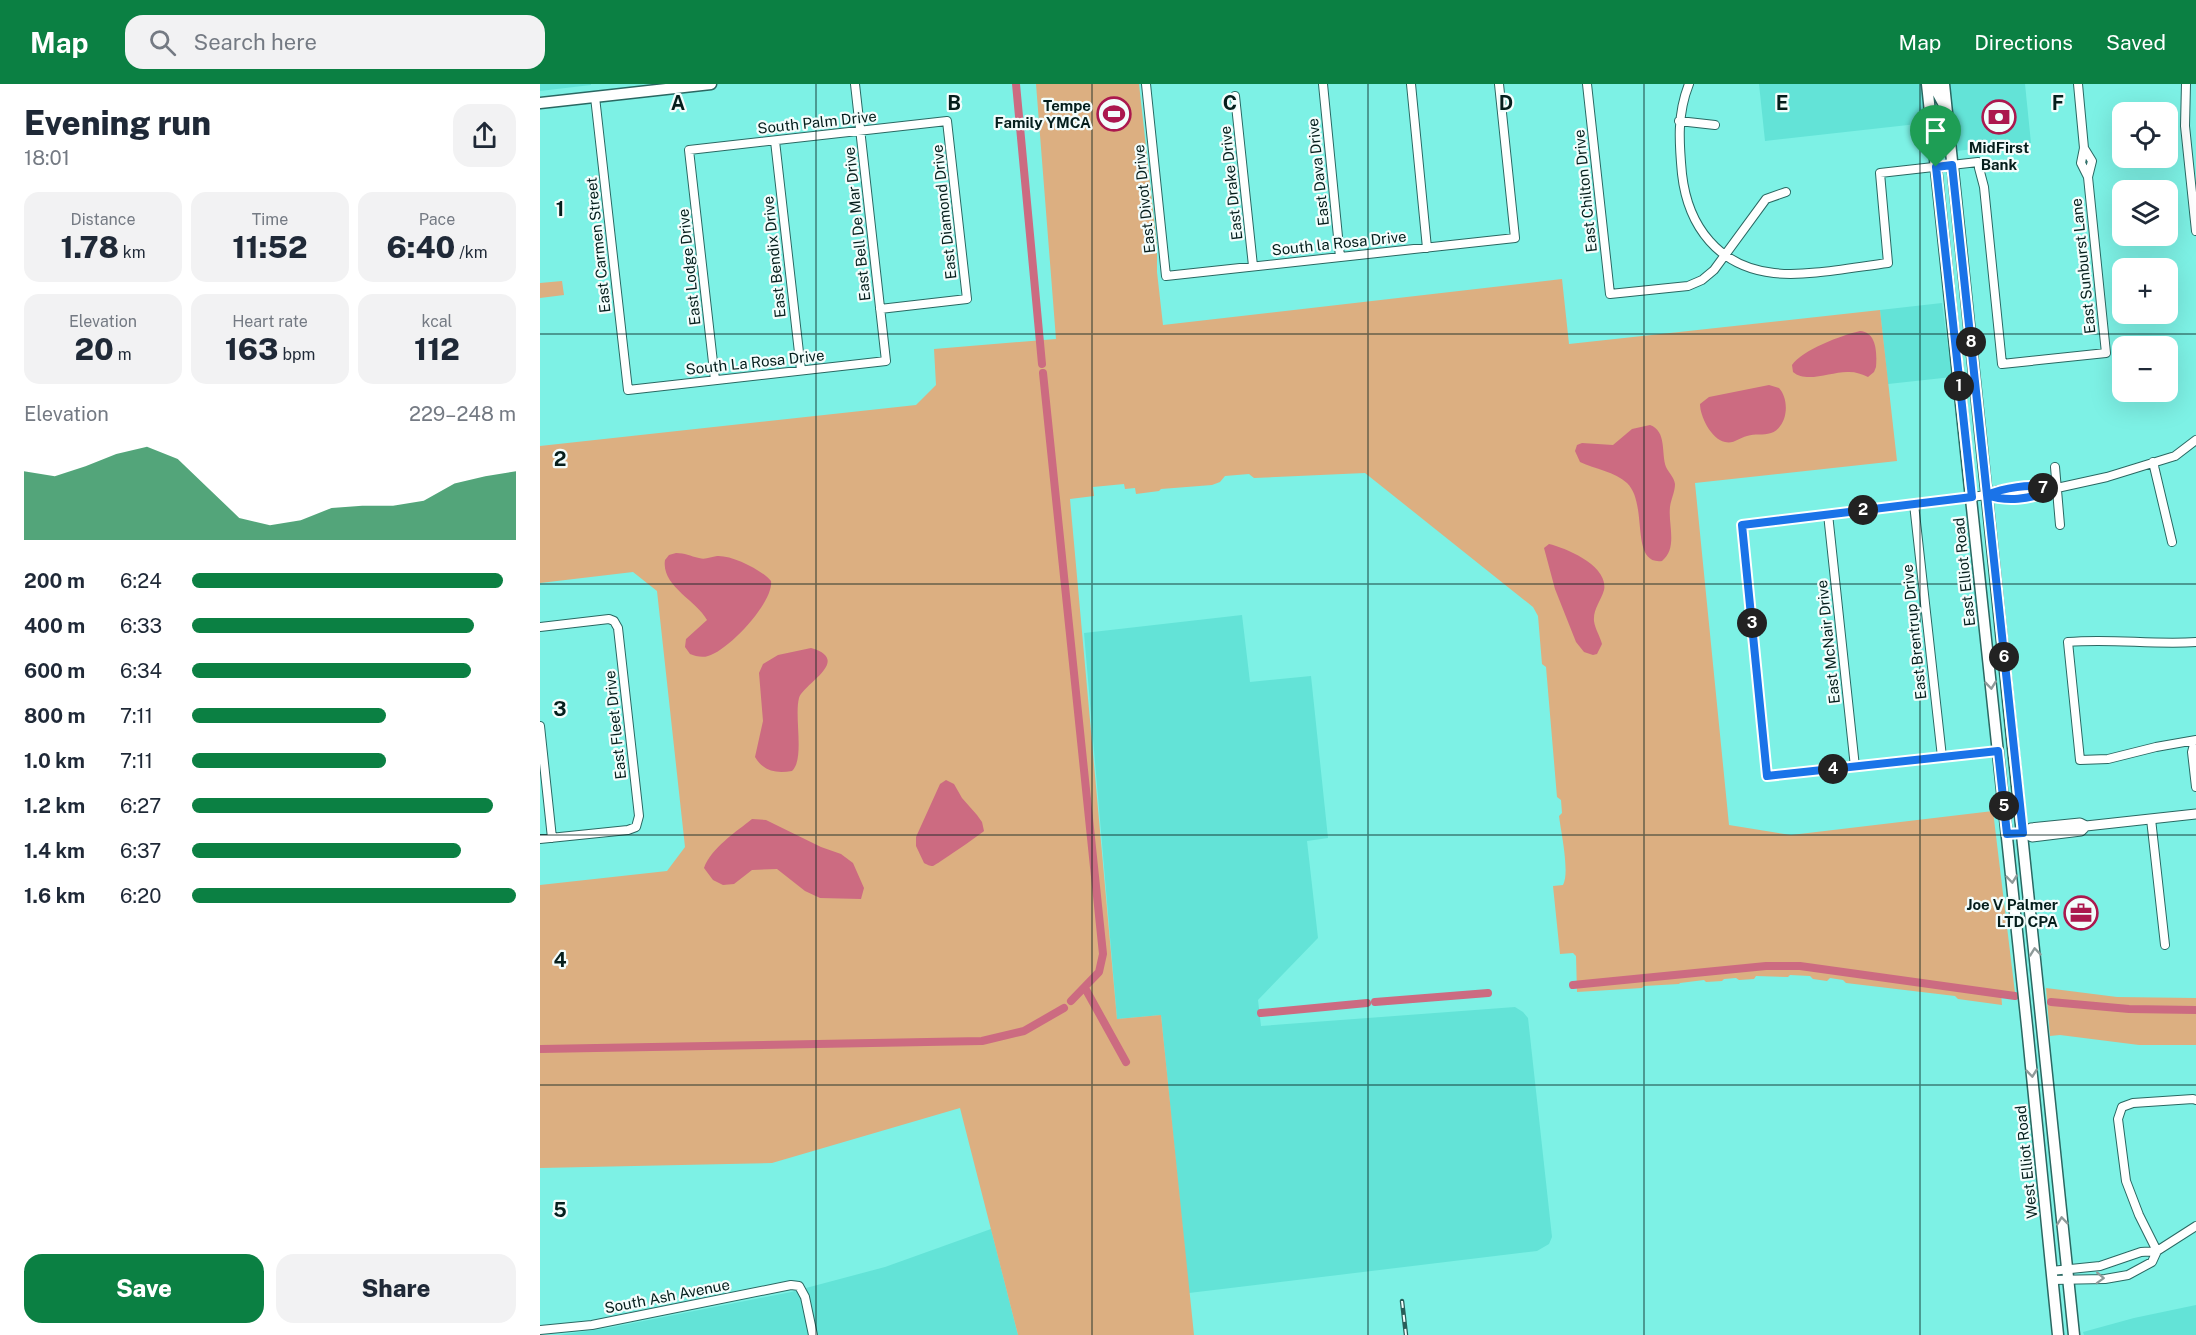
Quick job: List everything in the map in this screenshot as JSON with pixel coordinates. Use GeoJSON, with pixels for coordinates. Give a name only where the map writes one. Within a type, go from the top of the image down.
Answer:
{"type":"FeatureCollection","features":[{"type":"Feature","properties":{"kind":"main road"},"geometry":{"type":"LineString","coordinates":[[540,103],[711,84]]}},
{"type":"Feature","properties":{"kind":"main road","name":"East Elliot Road"},"geometry":{"type":"LineString","coordinates":[[1927,84],[2023,985]]}},
{"type":"Feature","properties":{"kind":"main road"},"geometry":{"type":"LineString","coordinates":[[1936,84],[1937,92],[1946,108]]}},
{"type":"Feature","properties":{"kind":"main road","name":"East Elliot Road"},"geometry":{"type":"LineString","coordinates":[[1944,84],[2042,1010]]}},
{"type":"Feature","properties":{"kind":"main road"},"geometry":{"type":"LineString","coordinates":[[1962,412],[1978,411]]}},
{"type":"Feature","properties":{"kind":"main road","name":"West Elliot Road"},"geometry":{"type":"LineString","coordinates":[[2023,985],[2058,1335]]}},
{"type":"Feature","properties":{"kind":"main road","name":"West Elliot Road"},"geometry":{"type":"LineString","coordinates":[[2042,1010],[2074,1335]]}},
{"type":"Feature","properties":{"kind":"street","name":"East Bell De Mar Drive"},"geometry":{"type":"LineString","coordinates":[[855,84],[886,361]]}},
{"type":"Feature","properties":{"kind":"street","name":"East Divot Drive"},"geometry":{"type":"LineString","coordinates":[[1146,84],[1166,276]]}},
{"type":"Feature","properties":{"kind":"street","name":"East Dava Drive"},"geometry":{"type":"LineString","coordinates":[[1323,84],[1340,257]]}},
{"type":"Feature","properties":{"kind":"street"},"geometry":{"type":"LineString","coordinates":[[1410,84],[1427,248]]}},
{"type":"Feature","properties":{"kind":"street","name":"South la Rosa Drive"},"geometry":{"type":"LineString","coordinates":[[1166,276],[1515,238],[1499,84]]}},
{"type":"Feature","properties":{"kind":"street","name":"East Chilton Drive"},"geometry":{"type":"LineString","coordinates":[[1587,84],[1610,294],[1688,285],[1702,280],[1726,255]]}},
{"type":"Feature","properties":{"kind":"street"},"geometry":{"type":"LineString","coordinates":[[1689,84],[1683,99],[1678,141],[1684,194],[1690,213],[1703,235],[1726,255],[1748,268],[1791,274],[1888,264],[1880,173],[1952,165]]}},
{"type":"Feature","properties":{"kind":"street","name":"East Sunburst Lane"},"geometry":{"type":"LineString","coordinates":[[1952,165],[1978,165],[1984,187],[2002,363],[2106,353],[2088,177],[2081,163],[2084,148],[2078,84]]}},
{"type":"Feature","properties":{"kind":"street"},"geometry":{"type":"LineString","coordinates":[[2186,84],[2185,126],[2193,179],[2196,231]]}},
{"type":"Feature","properties":{"kind":"street","name":"East Drake Drive"},"geometry":{"type":"LineString","coordinates":[[1235,96],[1253,266]]}},
{"type":"Feature","properties":{"kind":"street","name":"East Carmen Street"},"geometry":{"type":"LineString","coordinates":[[595,97],[628,390]]}},
{"type":"Feature","properties":{"kind":"street","name":"South Palm Drive"},"geometry":{"type":"LineString","coordinates":[[689,150],[947,121]]}},
{"type":"Feature","properties":{"kind":"street","name":"East Diamond Drive"},"geometry":{"type":"LineString","coordinates":[[880,309],[967,299],[947,121]]}},
{"type":"Feature","properties":{"kind":"street"},"geometry":{"type":"LineString","coordinates":[[1679,121],[1715,125]]}},
{"type":"Feature","properties":{"kind":"street","name":"East Bendix Drive"},"geometry":{"type":"LineString","coordinates":[[775,141],[801,370]]}},
{"type":"Feature","properties":{"kind":"street","name":"East Lodge Drive"},"geometry":{"type":"LineString","coordinates":[[689,150],[715,380]]}},
{"type":"Feature","properties":{"kind":"street"},"geometry":{"type":"LineString","coordinates":[[1726,255],[1766,199],[1786,192]]}},
{"type":"Feature","properties":{"kind":"street","name":"South La Rosa Drive"},"geometry":{"type":"LineString","coordinates":[[628,390],[886,361]]}},
{"type":"Feature","properties":{"kind":"street"},"geometry":{"type":"LineString","coordinates":[[1998,751],[1767,776],[1742,525],[1987,495],[1998,490],[2040,486],[2047,489],[2057,488],[2107,477],[2175,456],[2196,440]]}},
{"type":"Feature","properties":{"kind":"street"},"geometry":{"type":"LineString","coordinates":[[2153,462],[2172,542]]}},
{"type":"Feature","properties":{"kind":"street"},"geometry":{"type":"LineString","coordinates":[[2055,467],[2060,525]]}},
{"type":"Feature","properties":{"kind":"street"},"geometry":{"type":"LineString","coordinates":[[2024,488],[2025,497]]}},
{"type":"Feature","properties":{"kind":"street"},"geometry":{"type":"LineString","coordinates":[[1987,495],[1999,500],[2040,495],[2047,489]]}},
{"type":"Feature","properties":{"kind":"street","name":"East Brentrup Drive"},"geometry":{"type":"LineString","coordinates":[[1914,504],[1942,758]]}},
{"type":"Feature","properties":{"kind":"street","name":"East McNair Drive"},"geometry":{"type":"LineString","coordinates":[[1828,514],[1855,767]]}},
{"type":"Feature","properties":{"kind":"street","name":"East Fleet Drive"},"geometry":{"type":"LineString","coordinates":[[540,627],[609,619],[614,621],[618,628],[639,816],[636,828],[552,838]]}},
{"type":"Feature","properties":{"kind":"street"},"geometry":{"type":"LineString","coordinates":[[2196,642],[2168,644],[2091,640],[2068,642],[2080,760],[2108,759],[2156,747],[2196,741],[2192,752],[2196,787]]}},
{"type":"Feature","properties":{"kind":"street"},"geometry":{"type":"LineString","coordinates":[[540,726],[552,838],[540,839]]}},
{"type":"Feature","properties":{"kind":"street"},"geometry":{"type":"LineString","coordinates":[[2007,834],[2023,833],[2034,837],[2081,831],[2086,826],[2196,814]]}},
{"type":"Feature","properties":{"kind":"street"},"geometry":{"type":"LineString","coordinates":[[2151,819],[2165,945]]}},
{"type":"Feature","properties":{"kind":"street"},"geometry":{"type":"LineString","coordinates":[[2157,1251],[2126,1182],[2118,1119],[2122,1107],[2133,1103],[2196,1100]]}},
{"type":"Feature","properties":{"kind":"street"},"geometry":{"type":"LineString","coordinates":[[2052,1276],[2068,1275],[2105,1279],[2128,1275],[2152,1262],[2157,1251],[2196,1226]]}},
{"type":"Feature","properties":{"kind":"street"},"geometry":{"type":"LineString","coordinates":[[2068,1275],[2148,1250],[2157,1251]]}},
{"type":"Feature","properties":{"kind":"street","name":"South Ash Avenue"},"geometry":{"type":"LineString","coordinates":[[540,1330],[592,1325],[791,1285],[799,1286],[805,1297],[813,1335]]}},
{"type":"Feature","properties":{"kind":"street"},"geometry":{"type":"LineString","coordinates":[[592,1325],[593,1335]]}},
{"type":"Feature","properties":{"kind":"shaded area"},"geometry":{"type":"Polygon","coordinates":[[[540,84],[591,84],[591,85],[540,91],[540,84]]]}},
{"type":"Feature","properties":{"kind":"shaded area"},"geometry":{"type":"Polygon","coordinates":[[[1036,84],[1139,84],[1157,246],[1157,272],[1163,325],[1562,279],[1569,344],[1880,310],[1897,461],[1695,483],[1729,825],[1791,835],[1993,811],[2015,993],[2001,992],[2002,1005],[1958,999],[1955,996],[1846,983],[1843,980],[1830,978],[1827,981],[1813,979],[1810,976],[1790,975],[1788,977],[1756,976],[1754,979],[1739,980],[1736,978],[1706,982],[1704,980],[1642,988],[1577,992],[1576,956],[1573,953],[1560,954],[1553,886],[1563,885],[1566,871],[1559,816],[1562,813],[1561,800],[1557,797],[1546,667],[1542,664],[1538,616],[1533,607],[1365,473],[1254,478],[1249,474],[1225,476],[1220,482],[1212,485],[1161,489],[1136,494],[1135,488],[1125,489],[1124,484],[1093,487],[1094,496],[1070,499],[1117,1019],[1161,1015],[1194,1335],[1018,1335],[960,1108],[772,1163],[540,1168],[540,885],[667,871],[685,847],[657,591],[633,572],[540,583],[540,446],[916,405],[936,385],[934,349],[1056,339],[1036,84]]]}},
{"type":"Feature","properties":{"kind":"shaded area"},"geometry":{"type":"Polygon","coordinates":[[[1759,84],[1921,84],[1926,123],[1765,141],[1759,84]]]}},
{"type":"Feature","properties":{"kind":"shaded area"},"geometry":{"type":"Polygon","coordinates":[[[1950,84],[2025,84],[2031,143],[1956,151],[1950,84]]]}},
{"type":"Feature","properties":{"kind":"shaded area"},"geometry":{"type":"Polygon","coordinates":[[[562,281],[564,295],[540,298],[540,283],[562,281]]]}},
{"type":"Feature","properties":{"kind":"shaded area"},"geometry":{"type":"Polygon","coordinates":[[[1942,303],[1952,377],[1888,384],[1880,310],[1942,303]]]}},
{"type":"Feature","properties":{"kind":"shaded area"},"geometry":{"type":"Polygon","coordinates":[[[1860,331],[1870,335],[1875,344],[1876,367],[1868,377],[1859,373],[1842,372],[1805,377],[1793,372],[1792,365],[1804,354],[1833,340],[1860,331]]]}},
{"type":"Feature","properties":{"kind":"shaded area"},"geometry":{"type":"Polygon","coordinates":[[[1769,385],[1779,388],[1785,399],[1786,413],[1777,430],[1768,434],[1750,435],[1734,442],[1720,440],[1711,432],[1704,421],[1700,404],[1709,397],[1769,385]]]}},
{"type":"Feature","properties":{"kind":"shaded area"},"geometry":{"type":"Polygon","coordinates":[[[1650,425],[1659,432],[1666,467],[1675,484],[1670,507],[1670,550],[1662,561],[1652,560],[1646,553],[1642,544],[1637,505],[1627,483],[1611,473],[1580,462],[1575,451],[1577,445],[1582,443],[1613,445],[1632,429],[1650,425]]]}},
{"type":"Feature","properties":{"kind":"shaded area"},"geometry":{"type":"Polygon","coordinates":[[[1549,544],[1585,560],[1600,573],[1604,581],[1604,590],[1594,617],[1595,627],[1602,644],[1597,654],[1584,652],[1576,642],[1555,589],[1544,548],[1549,544]]]}},
{"type":"Feature","properties":{"kind":"shaded area"},"geometry":{"type":"Polygon","coordinates":[[[676,553],[701,559],[717,556],[730,558],[754,568],[771,581],[770,590],[758,613],[738,636],[708,656],[690,654],[685,647],[686,639],[707,620],[668,578],[665,560],[669,555],[676,553]]]}},
{"type":"Feature","properties":{"kind":"shaded area"},"geometry":{"type":"Polygon","coordinates":[[[1242,615],[1250,682],[1311,676],[1328,838],[1307,841],[1318,938],[1258,1000],[1261,1026],[1515,1007],[1523,1012],[1528,1018],[1552,1237],[1549,1244],[1537,1251],[1189,1293],[1161,1015],[1117,1019],[1084,633],[1242,615]]]}},
{"type":"Feature","properties":{"kind":"shaded area"},"geometry":{"type":"Polygon","coordinates":[[[811,648],[823,653],[827,659],[827,665],[799,698],[799,748],[796,765],[792,771],[770,770],[762,766],[755,757],[763,721],[759,673],[763,664],[778,655],[811,648]]]}},
{"type":"Feature","properties":{"kind":"shaded area"},"geometry":{"type":"Polygon","coordinates":[[[946,780],[954,784],[962,798],[982,822],[984,831],[942,861],[930,866],[924,863],[916,846],[916,837],[940,784],[946,780]]]}},
{"type":"Feature","properties":{"kind":"shaded area"},"geometry":{"type":"Polygon","coordinates":[[[752,819],[766,820],[821,847],[841,854],[853,863],[864,888],[861,899],[820,898],[805,891],[777,869],[752,870],[734,884],[723,885],[713,880],[704,868],[707,861],[725,841],[752,819]]]}},
{"type":"Feature","properties":{"kind":"shaded area"},"geometry":{"type":"Polygon","coordinates":[[[2046,988],[2117,997],[2196,998],[2196,1045],[2139,1045],[2060,1035],[2050,1036],[2046,988]]]}},
{"type":"Feature","properties":{"kind":"shaded area"},"geometry":{"type":"Polygon","coordinates":[[[991,1229],[1018,1335],[558,1335],[608,1328],[791,1292],[885,1267],[991,1229]]]}},
{"type":"Feature","properties":{"kind":"shaded area"},"geometry":{"type":"Polygon","coordinates":[[[2196,1305],[2196,1335],[2084,1335],[2083,1332],[2134,1318],[2196,1305]]]}},
{"type":"Feature","properties":{"kind":"waterway"},"geometry":{"type":"LineString","coordinates":[[1016,84],[1042,364]]}},
{"type":"Feature","properties":{"kind":"waterway"},"geometry":{"type":"LineString","coordinates":[[1043,373],[1103,954],[1099,972],[1071,1001]]}},
{"type":"Feature","properties":{"kind":"waterway"},"geometry":{"type":"LineString","coordinates":[[1573,985],[1766,966],[1800,966],[2015,996]]}},
{"type":"Feature","properties":{"kind":"waterway"},"geometry":{"type":"LineString","coordinates":[[1085,988],[1126,1062]]}},
{"type":"Feature","properties":{"kind":"waterway"},"geometry":{"type":"LineString","coordinates":[[1375,1002],[1488,993]]}},
{"type":"Feature","properties":{"kind":"waterway"},"geometry":{"type":"LineString","coordinates":[[2051,1002],[2129,1009],[2196,1010]]}},
{"type":"Feature","properties":{"kind":"waterway"},"geometry":{"type":"LineString","coordinates":[[1261,1013],[1367,1003]]}},
{"type":"Feature","properties":{"kind":"waterway"},"geometry":{"type":"LineString","coordinates":[[540,1049],[982,1041],[1024,1031],[1064,1008]]}},
{"type":"Feature","properties":{"kind":"railway"},"geometry":{"type":"LineString","coordinates":[[1402,1301],[1406,1335]]}},
{"type":"Feature","properties":{"kind":"place","name":"Tempe Family YMCA"},"geometry":{"type":"Point","coordinates":[1114,114]}},
{"type":"Feature","properties":{"kind":"place","name":"MidFirst Bank"},"geometry":{"type":"Point","coordinates":[1999,117]}},
{"type":"Feature","properties":{"kind":"place","name":"Joe V Palmer LTD CPA"},"geometry":{"type":"Point","coordinates":[2081,913]}},
{"type":"Feature","properties":{"kind":"route"},"geometry":{"type":"LineString","coordinates":[[1936,167],[1952,165],[1987,495],[1999,500],[2040,495],[2047,489],[2040,486],[1998,490],[1987,495],[2023,833],[2007,834],[1998,751],[1767,776],[1742,525],[1972,497],[1936,167]]}}]}
